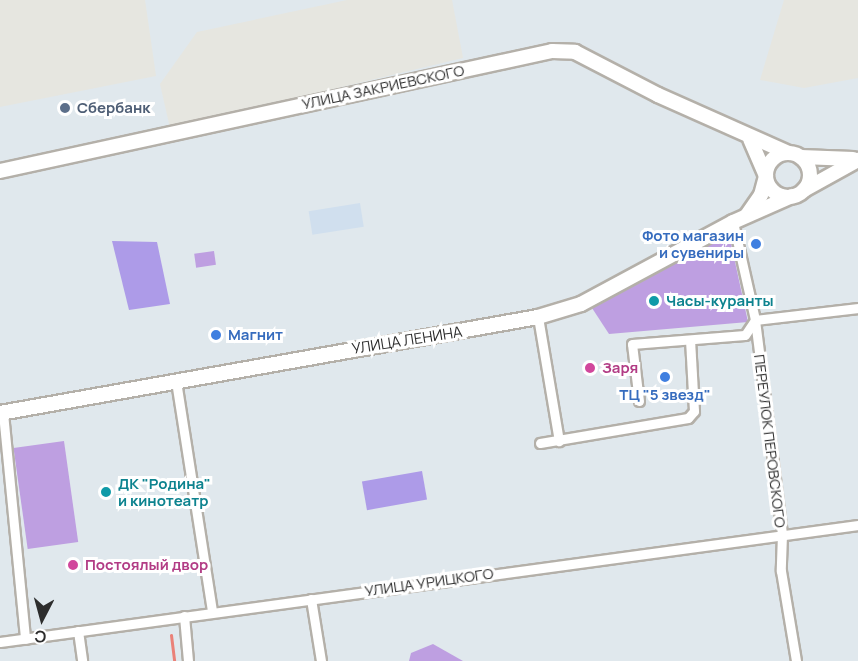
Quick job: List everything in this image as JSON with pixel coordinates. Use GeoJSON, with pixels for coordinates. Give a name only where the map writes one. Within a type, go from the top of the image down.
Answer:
{"type":"FeatureCollection","features":[{"type":"Feature","properties":{"kind":"main road","name":"УЛИЦА ЗАКРИЕВСКОГО"},"geometry":{"type":"LineString","coordinates":[[0,171],[552,51],[575,52],[750,139],[788,153]]}},
{"type":"Feature","properties":{"kind":"main road"},"geometry":{"type":"LineString","coordinates":[[750,139],[772,189],[798,193],[810,177],[801,158]]}},
{"type":"Feature","properties":{"kind":"main road"},"geometry":{"type":"LineString","coordinates":[[733,222],[756,205],[770,163],[788,153],[801,158],[838,161],[858,159]]}},
{"type":"Feature","properties":{"kind":"main road","name":"УЛИЦА ЛЕНИНА"},"geometry":{"type":"LineString","coordinates":[[2,413],[538,317],[581,304],[733,222],[798,193],[858,159]]}},
{"type":"Feature","properties":{"kind":"street","name":"ПЕРЕУЛОК ПЕРОВСКОГО"},"geometry":{"type":"LineString","coordinates":[[733,222],[755,320],[782,534],[781,571],[795,661]]}},
{"type":"Feature","properties":{"kind":"street"},"geometry":{"type":"LineString","coordinates":[[639,401],[632,344],[745,335],[755,320],[858,308]]}},
{"type":"Feature","properties":{"kind":"street"},"geometry":{"type":"LineString","coordinates":[[538,317],[559,441]]}},
{"type":"Feature","properties":{"kind":"street"},"geometry":{"type":"LineString","coordinates":[[540,443],[688,418],[694,411],[690,340]]}},
{"type":"Feature","properties":{"kind":"street"},"geometry":{"type":"LineString","coordinates":[[176,381],[212,612]]}},
{"type":"Feature","properties":{"kind":"street"},"geometry":{"type":"LineString","coordinates":[[2,413],[26,639]]}},
{"type":"Feature","properties":{"kind":"street","name":"УЛИЦА УРИЦКОГО"},"geometry":{"type":"LineString","coordinates":[[0,642],[858,525]]}},
{"type":"Feature","properties":{"kind":"street"},"geometry":{"type":"LineString","coordinates":[[311,599],[321,661]]}},
{"type":"Feature","properties":{"kind":"street"},"geometry":{"type":"LineString","coordinates":[[184,616],[188,661]]}},
{"type":"Feature","properties":{"kind":"street"},"geometry":{"type":"LineString","coordinates":[[78,631],[82,661]]}},
{"type":"Feature","properties":{"kind":"shaded area"},"geometry":{"type":"Polygon","coordinates":[[[0,0],[145,0],[156,76],[0,107],[0,0]]]}},
{"type":"Feature","properties":{"kind":"shaded area"},"geometry":{"type":"Polygon","coordinates":[[[347,0],[452,0],[463,58],[170,128],[160,84],[197,32],[347,0]]]}},
{"type":"Feature","properties":{"kind":"shaded area"},"geometry":{"type":"Polygon","coordinates":[[[784,0],[858,0],[858,78],[804,88],[760,80],[784,0]]]}},
{"type":"Feature","properties":{"kind":"shaded area"},"geometry":{"type":"Polygon","coordinates":[[[360,203],[364,227],[312,235],[309,211],[360,203]]]}},
{"type":"Feature","properties":{"kind":"shaded area"},"geometry":{"type":"Polygon","coordinates":[[[729,234],[748,322],[609,334],[592,308],[729,234]]]}},
{"type":"Feature","properties":{"kind":"shaded area"},"geometry":{"type":"Polygon","coordinates":[[[112,241],[157,242],[170,304],[129,310],[112,241]]]}},
{"type":"Feature","properties":{"kind":"shaded area"},"geometry":{"type":"Polygon","coordinates":[[[214,251],[216,265],[196,268],[194,254],[214,251]]]}},
{"type":"Feature","properties":{"kind":"shaded area"},"geometry":{"type":"Polygon","coordinates":[[[64,441],[78,542],[28,549],[13,448],[64,441]]]}},
{"type":"Feature","properties":{"kind":"shaded area"},"geometry":{"type":"Polygon","coordinates":[[[422,471],[427,500],[367,510],[362,482],[422,471]]]}},
{"type":"Feature","properties":{"kind":"shaded area"},"geometry":{"type":"Polygon","coordinates":[[[433,644],[463,661],[409,661],[411,653],[433,644]]]}},
{"type":"Feature","properties":{"kind":"waterway"},"geometry":{"type":"LineString","coordinates":[[171,635],[174,661]]}},
{"type":"Feature","properties":{"kind":"place","name":"Сбербанк"},"geometry":{"type":"Point","coordinates":[65,108]}},
{"type":"Feature","properties":{"kind":"place","name":"Фото магазин и сувениры"},"geometry":{"type":"Point","coordinates":[756,244]}},
{"type":"Feature","properties":{"kind":"place","name":"Часы-куранты"},"geometry":{"type":"Point","coordinates":[654,301]}},
{"type":"Feature","properties":{"kind":"place","name":"Магнит"},"geometry":{"type":"Point","coordinates":[216,335]}},
{"type":"Feature","properties":{"kind":"place","name":"Заря"},"geometry":{"type":"Point","coordinates":[590,368]}},
{"type":"Feature","properties":{"kind":"place","name":"ТЦ \"5 звезд\""},"geometry":{"type":"Point","coordinates":[665,377]}},
{"type":"Feature","properties":{"kind":"place","name":"ДК \"Родина\" и кинотеатр"},"geometry":{"type":"Point","coordinates":[106,492]}},
{"type":"Feature","properties":{"kind":"place","name":"Постоялый двор"},"geometry":{"type":"Point","coordinates":[73,565]}}]}
